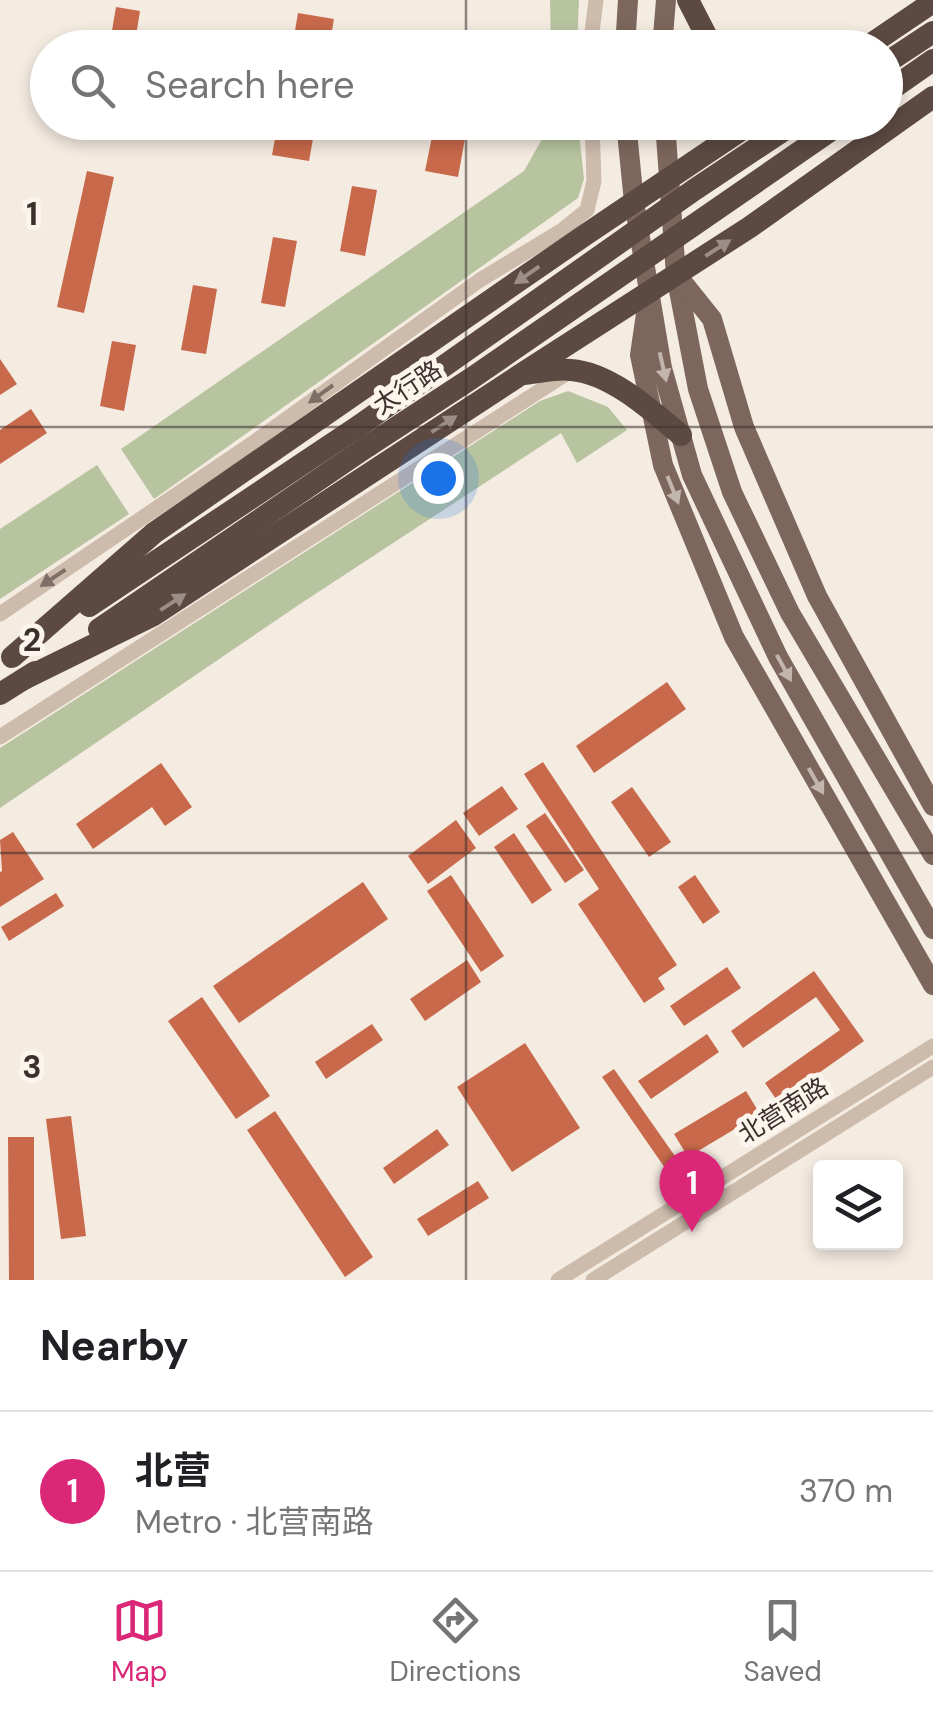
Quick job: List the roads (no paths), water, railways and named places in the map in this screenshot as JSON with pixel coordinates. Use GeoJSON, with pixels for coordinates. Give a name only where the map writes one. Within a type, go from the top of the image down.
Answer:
{"type":"FeatureCollection","features":[{"type":"Feature","properties":{"kind":"highway"},"geometry":{"type":"LineString","coordinates":[[688,0],[704,30]]}},
{"type":"Feature","properties":{"kind":"highway"},"geometry":{"type":"LineString","coordinates":[[892,30],[933,2]]}},
{"type":"Feature","properties":{"kind":"highway"},"geometry":{"type":"LineString","coordinates":[[903,52],[933,32]]}},
{"type":"Feature","properties":{"kind":"highway"},"geometry":{"type":"LineString","coordinates":[[903,81],[933,60]]}},
{"type":"Feature","properties":{"kind":"highway"},"geometry":{"type":"LineString","coordinates":[[903,118],[933,97]]}},
{"type":"Feature","properties":{"kind":"highway"},"geometry":{"type":"LineString","coordinates":[[6,661],[154,533],[727,140]]}},
{"type":"Feature","properties":{"kind":"highway","name":"太行路"},"geometry":{"type":"LineString","coordinates":[[0,694],[362,437],[694,190],[769,140]]}},
{"type":"Feature","properties":{"kind":"highway","name":"太行路"},"geometry":{"type":"LineString","coordinates":[[6,661],[362,437],[472,378],[816,140]]}},
{"type":"Feature","properties":{"kind":"highway"},"geometry":{"type":"LineString","coordinates":[[24,679],[152,616],[750,227],[872,140]]}},
{"type":"Feature","properties":{"kind":"highway"},"geometry":{"type":"LineString","coordinates":[[520,374],[572,370],[600,378],[633,397],[681,435]]}},
{"type":"Feature","properties":{"kind":"main road"},"geometry":{"type":"LineString","coordinates":[[626,30],[628,0]]}},
{"type":"Feature","properties":{"kind":"main road"},"geometry":{"type":"LineString","coordinates":[[664,30],[666,0]]}},
{"type":"Feature","properties":{"kind":"main road"},"geometry":{"type":"LineString","coordinates":[[628,140],[634,202],[662,368],[692,474],[778,658],[933,929]]}},
{"type":"Feature","properties":{"kind":"main road"},"geometry":{"type":"LineString","coordinates":[[666,140],[676,274],[698,389],[732,492],[790,613],[933,855]]}},
{"type":"Feature","properties":{"kind":"main road"},"geometry":{"type":"LineString","coordinates":[[676,274],[712,320],[744,427],[817,596],[933,806]]}},
{"type":"Feature","properties":{"kind":"main road"},"geometry":{"type":"LineString","coordinates":[[648,292],[640,355],[663,465],[734,637],[933,985]]}},
{"type":"Feature","properties":{"kind":"street"},"geometry":{"type":"LineString","coordinates":[[592,30],[596,0]]}},
{"type":"Feature","properties":{"kind":"street"},"geometry":{"type":"LineString","coordinates":[[702,0],[703,14],[711,30]]}},
{"type":"Feature","properties":{"kind":"street"},"geometry":{"type":"LineString","coordinates":[[0,614],[254,443],[480,280],[588,210],[594,182],[593,140]]}},
{"type":"Feature","properties":{"kind":"street"},"geometry":{"type":"LineString","coordinates":[[0,737],[572,370]]}},
{"type":"Feature","properties":{"kind":"street","name":"北营南路"},"geometry":{"type":"LineString","coordinates":[[558,1280],[933,1046]]}},
{"type":"Feature","properties":{"kind":"street","name":"北营南路"},"geometry":{"type":"LineString","coordinates":[[593,1280],[933,1066]]}},
{"type":"Feature","properties":{"kind":"place","name":"北营"},"geometry":{"type":"Point","coordinates":[692,1232]}}]}
